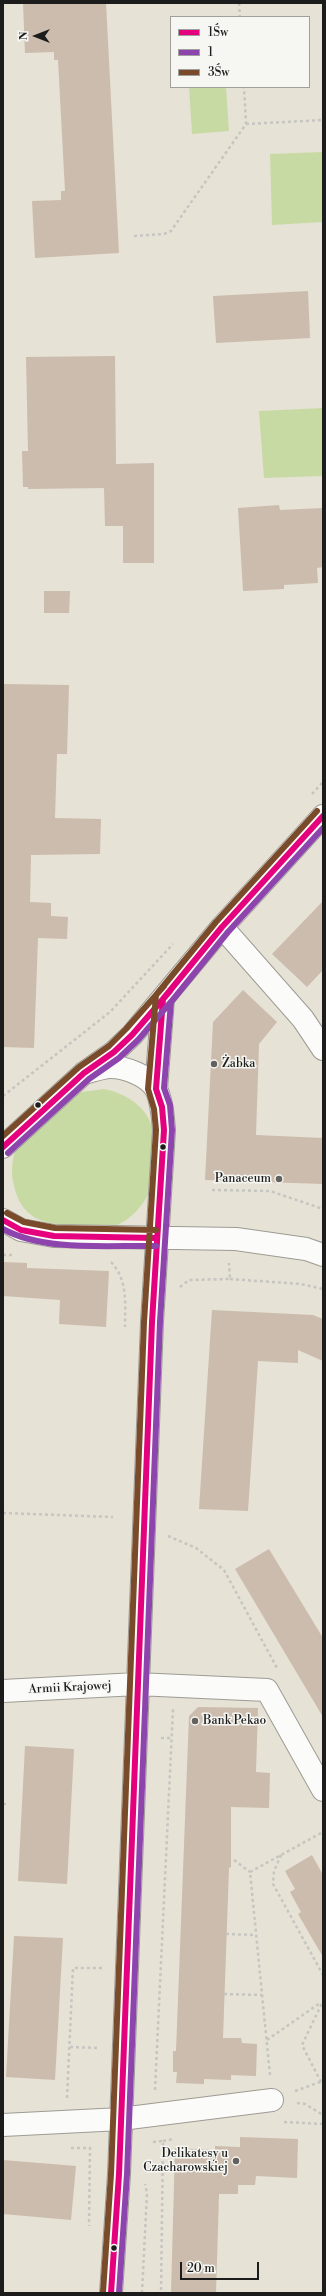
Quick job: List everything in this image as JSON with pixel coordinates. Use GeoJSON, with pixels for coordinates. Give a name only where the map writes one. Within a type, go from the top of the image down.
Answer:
{"type":"FeatureCollection","features":[{"type":"Feature","properties":{"kind":"street"},"geometry":{"type":"LineString","coordinates":[[3,1147],[84,1073],[114,1052],[163,999],[222,927],[323,816]]}},
{"type":"Feature","properties":{"kind":"street"},"geometry":{"type":"LineString","coordinates":[[222,927],[303,1019],[323,1050]]}},
{"type":"Feature","properties":{"kind":"street"},"geometry":{"type":"LineString","coordinates":[[111,2293],[121,2119],[152,1322],[156,1238],[164,1130],[162,1107],[156,1089],[163,999]]}},
{"type":"Feature","properties":{"kind":"street"},"geometry":{"type":"LineString","coordinates":[[84,1073],[109,1067],[130,1070],[156,1089]]}},
{"type":"Feature","properties":{"kind":"street"},"geometry":{"type":"LineString","coordinates":[[3,1220],[21,1230],[54,1236],[229,1239],[306,1249],[323,1255]]}},
{"type":"Feature","properties":{"kind":"street","name":"Armii Krajowej"},"geometry":{"type":"LineString","coordinates":[[3,1691],[137,1684],[267,1690],[323,1790]]}},
{"type":"Feature","properties":{"kind":"street"},"geometry":{"type":"LineString","coordinates":[[3,2125],[121,2119],[272,2100]]}},
{"type":"Feature","properties":{"kind":"path"},"geometry":{"type":"LineString","coordinates":[[239,3],[240,16]]}},
{"type":"Feature","properties":{"kind":"path"},"geometry":{"type":"LineString","coordinates":[[134,236],[164,234],[171,231],[246,124],[244,88]]}},
{"type":"Feature","properties":{"kind":"path"},"geometry":{"type":"LineString","coordinates":[[246,124],[323,120]]}},
{"type":"Feature","properties":{"kind":"path"},"geometry":{"type":"LineString","coordinates":[[307,800],[323,782]]}},
{"type":"Feature","properties":{"kind":"path"},"geometry":{"type":"LineString","coordinates":[[3,1096],[110,1012],[174,943]]}},
{"type":"Feature","properties":{"kind":"path"},"geometry":{"type":"LineString","coordinates":[[212,1190],[270,1191],[323,1209]]}},
{"type":"Feature","properties":{"kind":"path"},"geometry":{"type":"LineString","coordinates":[[229,1239],[230,1280]]}},
{"type":"Feature","properties":{"kind":"path"},"geometry":{"type":"LineString","coordinates":[[3,1255],[18,1255]]}},
{"type":"Feature","properties":{"kind":"path"},"geometry":{"type":"LineString","coordinates":[[108,1260],[118,1270],[125,1286],[125,1334]]}},
{"type":"Feature","properties":{"kind":"path"},"geometry":{"type":"LineString","coordinates":[[176,1293],[189,1280],[230,1280],[301,1284],[323,1289]]}},
{"type":"Feature","properties":{"kind":"path"},"geometry":{"type":"LineString","coordinates":[[125,1322],[152,1322]]}},
{"type":"Feature","properties":{"kind":"path"},"geometry":{"type":"LineString","coordinates":[[3,1513],[113,1517]]}},
{"type":"Feature","properties":{"kind":"path"},"geometry":{"type":"LineString","coordinates":[[164,1534],[196,1548],[224,1570],[281,1675]]}},
{"type":"Feature","properties":{"kind":"path"},"geometry":{"type":"LineString","coordinates":[[161,2293],[163,2141],[143,2142],[149,2115],[173,1703]]}},
{"type":"Feature","properties":{"kind":"path"},"geometry":{"type":"LineString","coordinates":[[3,1804],[8,1804]]}},
{"type":"Feature","properties":{"kind":"path"},"geometry":{"type":"LineString","coordinates":[[250,1872],[323,1832]]}},
{"type":"Feature","properties":{"kind":"path"},"geometry":{"type":"LineString","coordinates":[[281,1855],[274,1871],[273,1884],[323,1975]]}},
{"type":"Feature","properties":{"kind":"path"},"geometry":{"type":"LineString","coordinates":[[234,1860],[250,1872],[272,2100],[322,2082],[302,2045],[322,2002]]}},
{"type":"Feature","properties":{"kind":"path"},"geometry":{"type":"LineString","coordinates":[[226,1934],[256,1935]]}},
{"type":"Feature","properties":{"kind":"path"},"geometry":{"type":"LineString","coordinates":[[67,2102],[73,1968],[104,1968]]}},
{"type":"Feature","properties":{"kind":"path"},"geometry":{"type":"LineString","coordinates":[[224,1994],[262,1995]]}},
{"type":"Feature","properties":{"kind":"path"},"geometry":{"type":"LineString","coordinates":[[266,2040],[322,2002]]}},
{"type":"Feature","properties":{"kind":"path"},"geometry":{"type":"LineString","coordinates":[[70,2047],[102,2048]]}},
{"type":"Feature","properties":{"kind":"path"},"geometry":{"type":"LineString","coordinates":[[64,2148],[90,2148],[89,2230]]}},
{"type":"Feature","properties":{"kind":"path"},"geometry":{"type":"LineString","coordinates":[[142,2293],[147,2192],[144,2180]]}},
{"type":"Feature","properties":{"kind":"green space"},"geometry":{"type":"Polygon","coordinates":[[[189,88],[226,88],[229,131],[192,134],[189,88]]]}},
{"type":"Feature","properties":{"kind":"green space"},"geometry":{"type":"Polygon","coordinates":[[[323,152],[323,222],[272,225],[270,154],[323,152]]]}},
{"type":"Feature","properties":{"kind":"green space"},"geometry":{"type":"Polygon","coordinates":[[[323,408],[323,476],[264,478],[259,411],[323,408]]]}},
{"type":"Feature","properties":{"kind":"green space"},"geometry":{"type":"Polygon","coordinates":[[[104,1089],[129,1098],[143,1110],[152,1126],[154,1160],[153,1180],[145,1200],[135,1213],[122,1223],[107,1228],[54,1224],[35,1217],[27,1212],[16,1194],[12,1169],[16,1149],[33,1131],[71,1097],[82,1092],[104,1089]]]}},
{"type":"Feature","properties":{"kind":"building"},"geometry":{"type":"Polygon","coordinates":[[[23,3],[106,3],[119,253],[35,258],[32,201],[61,200],[61,191],[65,191],[58,60],[54,60],[54,52],[25,53],[23,3]]]}},
{"type":"Feature","properties":{"kind":"building"},"geometry":{"type":"Polygon","coordinates":[[[308,291],[310,338],[216,343],[213,296],[308,291]]]}},
{"type":"Feature","properties":{"kind":"building"},"geometry":{"type":"Polygon","coordinates":[[[115,356],[116,464],[154,463],[154,563],[123,563],[123,526],[105,526],[104,488],[28,489],[28,487],[23,487],[22,451],[28,451],[26,357],[115,356]]]}},
{"type":"Feature","properties":{"kind":"building"},"geometry":{"type":"Polygon","coordinates":[[[279,505],[280,510],[323,508],[323,567],[317,568],[318,583],[284,585],[284,589],[243,591],[238,508],[279,505]]]}},
{"type":"Feature","properties":{"kind":"building"},"geometry":{"type":"Polygon","coordinates":[[[44,591],[70,591],[69,613],[44,613],[44,591]]]}},
{"type":"Feature","properties":{"kind":"building"},"geometry":{"type":"Polygon","coordinates":[[[3,684],[69,685],[67,754],[57,754],[55,818],[101,819],[100,854],[31,855],[30,902],[51,903],[51,916],[68,917],[67,939],[38,938],[34,1048],[3,1047],[3,684]]]}},
{"type":"Feature","properties":{"kind":"building"},"geometry":{"type":"Polygon","coordinates":[[[323,901],[323,970],[307,987],[272,954],[323,901]]]}},
{"type":"Feature","properties":{"kind":"building"},"geometry":{"type":"Polygon","coordinates":[[[243,990],[277,1022],[259,1044],[256,1135],[323,1138],[323,1184],[205,1180],[213,1022],[243,990]]]}},
{"type":"Feature","properties":{"kind":"building"},"geometry":{"type":"Polygon","coordinates":[[[3,1262],[27,1263],[27,1268],[109,1271],[106,1327],[59,1324],[60,1300],[3,1296],[3,1262]]]}},
{"type":"Feature","properties":{"kind":"building"},"geometry":{"type":"Polygon","coordinates":[[[212,1310],[313,1315],[323,1319],[323,1361],[298,1350],[298,1363],[258,1361],[248,1511],[199,1509],[212,1310]]]}},
{"type":"Feature","properties":{"kind":"building"},"geometry":{"type":"Polygon","coordinates":[[[269,1549],[323,1638],[323,1717],[235,1569],[269,1549]]]}},
{"type":"Feature","properties":{"kind":"building"},"geometry":{"type":"Polygon","coordinates":[[[198,1707],[258,1708],[256,1772],[270,1773],[269,1808],[231,1807],[231,1867],[229,1868],[223,2038],[241,2038],[242,2043],[257,2044],[256,2076],[231,2075],[231,2080],[204,2079],[204,2084],[176,2083],[177,2072],[173,2072],[173,2051],[176,2051],[189,1716],[198,1707]]]}},
{"type":"Feature","properties":{"kind":"building"},"geometry":{"type":"Polygon","coordinates":[[[25,1746],[74,1749],[67,1884],[18,1881],[25,1746]]]}},
{"type":"Feature","properties":{"kind":"building"},"geometry":{"type":"Polygon","coordinates":[[[312,1855],[323,1875],[323,1957],[298,1914],[301,1912],[290,1892],[295,1889],[285,1871],[312,1855]]]}},
{"type":"Feature","properties":{"kind":"building"},"geometry":{"type":"Polygon","coordinates":[[[14,1936],[63,1938],[55,2080],[6,2077],[14,1936]]]}},
{"type":"Feature","properties":{"kind":"building"},"geometry":{"type":"Polygon","coordinates":[[[240,2137],[298,2139],[297,2178],[256,2176],[255,2185],[238,2185],[238,2194],[219,2194],[216,2293],[171,2293],[175,2148],[215,2150],[215,2146],[240,2147],[240,2137]]]}},
{"type":"Feature","properties":{"kind":"building"},"geometry":{"type":"Polygon","coordinates":[[[3,2160],[76,2166],[71,2220],[3,2214],[3,2160]]]}},
{"type":"Feature","properties":{"kind":"transit line","name":"3Św"},"geometry":{"type":"LineString","coordinates":[[103,2292],[111,2174],[144,1322],[156,1130],[154,1109],[148,1089],[156,995],[216,922],[317,811]]}},
{"type":"Feature","properties":{"kind":"transit line","name":"1Św"},"geometry":{"type":"LineString","coordinates":[[111,2293],[119,2174],[152,1322],[164,1130],[162,1107],[156,1089],[163,999],[222,927],[323,816]]}},
{"type":"Feature","properties":{"kind":"transit line","name":"1"},"geometry":{"type":"LineString","coordinates":[[119,2293],[127,2174],[160,1322],[172,1130],[170,1105],[164,1088],[171,1002],[228,932],[323,828]]}},
{"type":"Feature","properties":{"kind":"transit line","name":"3Św"},"geometry":{"type":"LineString","coordinates":[[3,1136],[79,1067],[109,1046],[164,986]]}},
{"type":"Feature","properties":{"kind":"transit line","name":"1Św"},"geometry":{"type":"LineString","coordinates":[[3,1147],[84,1073],[114,1052],[132,1035],[170,991]]}},
{"type":"Feature","properties":{"kind":"transit line","name":"1"},"geometry":{"type":"LineString","coordinates":[[8,1153],[89,1079],[119,1058],[138,1040],[176,996]]}},
{"type":"Feature","properties":{"kind":"transit line","name":"3Św"},"geometry":{"type":"LineString","coordinates":[[7,1213],[24,1222],[55,1228],[156,1230]]}},
{"type":"Feature","properties":{"kind":"transit line","name":"1Św"},"geometry":{"type":"LineString","coordinates":[[3,1220],[21,1230],[54,1236],[156,1238]]}},
{"type":"Feature","properties":{"kind":"transit line","name":"1"},"geometry":{"type":"LineString","coordinates":[[3,1229],[20,1236],[57,1244],[78,1246],[156,1246]]}},
{"type":"Feature","properties":{"kind":"place","name":"Żabka"},"geometry":{"type":"Point","coordinates":[214,1064]}},
{"type":"Feature","properties":{"kind":"place","name":"Panaceum"},"geometry":{"type":"Point","coordinates":[279,1179]}},
{"type":"Feature","properties":{"kind":"place","name":"Bank Pekao"},"geometry":{"type":"Point","coordinates":[195,1721]}},
{"type":"Feature","properties":{"kind":"place","name":"Delikatesy u Czacharowskiej"},"geometry":{"type":"Point","coordinates":[236,2161]}}]}
